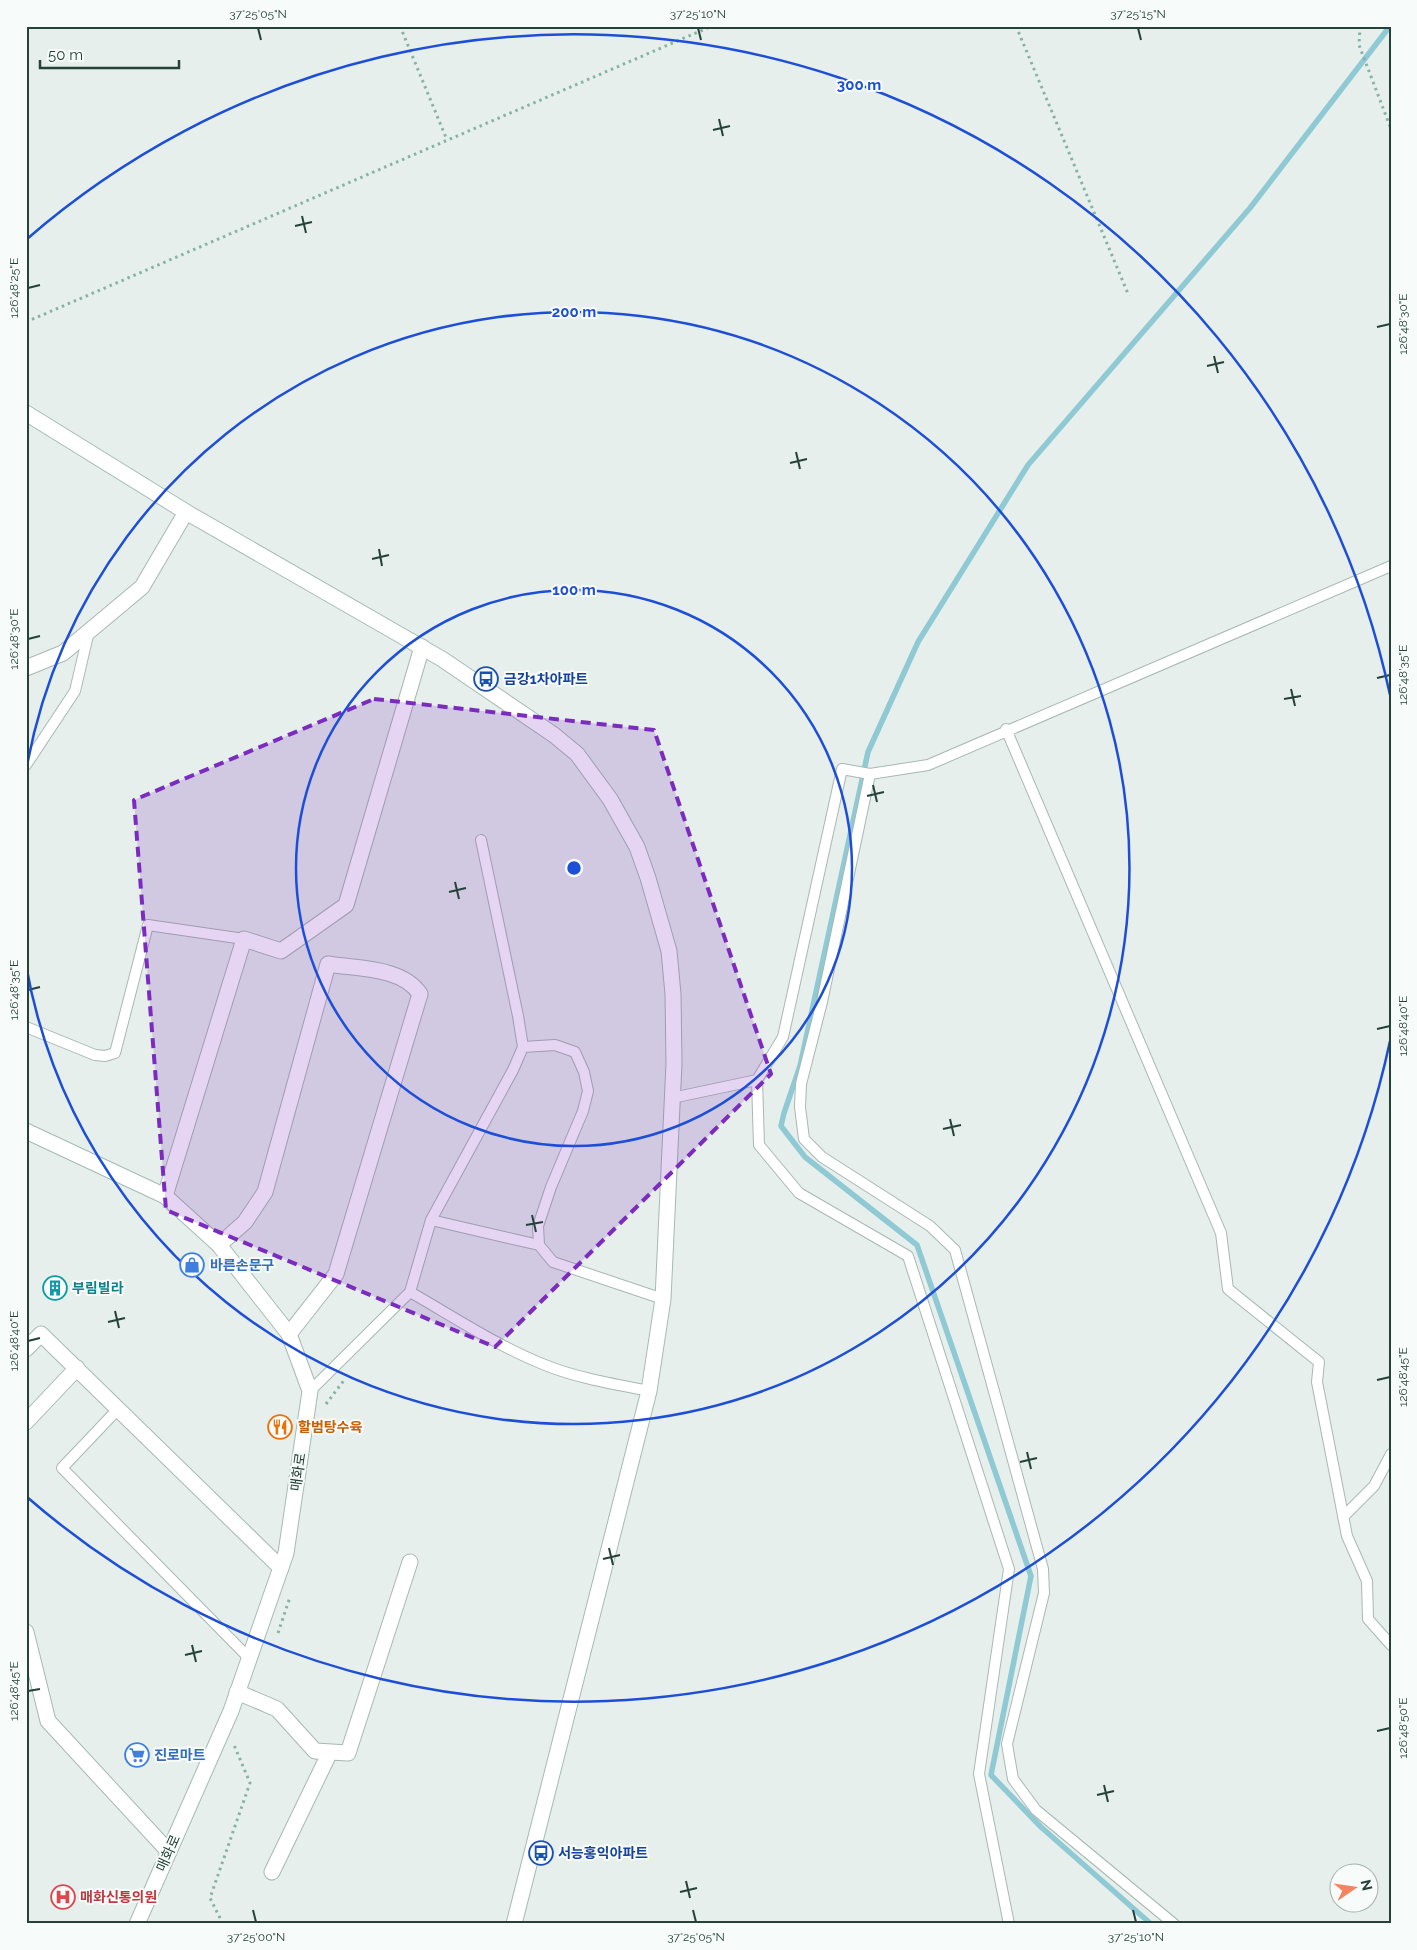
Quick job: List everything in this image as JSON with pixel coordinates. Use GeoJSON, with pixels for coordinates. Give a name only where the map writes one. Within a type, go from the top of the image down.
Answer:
{"type":"FeatureCollection","features":[{"type":"Feature","properties":{"kind":"street"},"geometry":{"type":"LineString","coordinates":[[26,413],[186,512],[422,647],[554,735],[577,754],[610,799],[637,847],[658,906],[669,951],[673,994],[672,1098],[663,1299],[648,1391],[514,1924]]}},
{"type":"Feature","properties":{"kind":"street"},"geometry":{"type":"LineString","coordinates":[[26,668],[63,653],[142,586],[186,512]]}},
{"type":"Feature","properties":{"kind":"street"},"geometry":{"type":"LineString","coordinates":[[165,1196],[244,939],[281,951],[346,906],[422,647]]}},
{"type":"Feature","properties":{"kind":"street"},"geometry":{"type":"LineString","coordinates":[[219,1246],[245,1222],[265,1192],[328,964],[388,974],[405,979],[420,994],[336,1274],[289,1334]]}},
{"type":"Feature","properties":{"kind":"street","name":"매화로"},"geometry":{"type":"LineString","coordinates":[[26,1130],[165,1196],[219,1246],[289,1334],[310,1391],[286,1553],[238,1692],[137,1924]]}},
{"type":"Feature","properties":{"kind":"street"},"geometry":{"type":"LineString","coordinates":[[26,1349],[41,1334],[281,1568]]}},
{"type":"Feature","properties":{"kind":"street"},"geometry":{"type":"LineString","coordinates":[[26,1422],[77,1368]]}},
{"type":"Feature","properties":{"kind":"street"},"geometry":{"type":"LineString","coordinates":[[238,1692],[277,1709],[316,1751],[348,1753],[410,1562]]}},
{"type":"Feature","properties":{"kind":"street"},"geometry":{"type":"LineString","coordinates":[[26,1632],[48,1720],[169,1852]]}},
{"type":"Feature","properties":{"kind":"street"},"geometry":{"type":"LineString","coordinates":[[272,1872],[330,1752]]}},
{"type":"Feature","properties":{"kind":"lane"},"geometry":{"type":"LineString","coordinates":[[1009,1924],[979,1774],[1009,1569],[908,1256],[799,1193],[759,1145],[757,1080],[783,1037],[842,769],[870,774],[928,765],[1391,566]]}},
{"type":"Feature","properties":{"kind":"lane"},"geometry":{"type":"LineString","coordinates":[[26,765],[75,691],[90,630]]}},
{"type":"Feature","properties":{"kind":"lane"},"geometry":{"type":"LineString","coordinates":[[1006,730],[1221,1233],[1228,1289],[1319,1362],[1317,1382],[1343,1518],[1347,1536],[1367,1580],[1368,1619],[1391,1645]]}},
{"type":"Feature","properties":{"kind":"lane"},"geometry":{"type":"LineString","coordinates":[[870,774],[822,1002],[801,1084],[800,1107],[804,1139],[822,1157],[930,1226],[955,1250],[1043,1569],[1044,1593],[1007,1744],[1013,1779],[1036,1810],[1174,1924]]}},
{"type":"Feature","properties":{"kind":"lane"},"geometry":{"type":"LineString","coordinates":[[310,1391],[410,1292],[431,1220],[513,1070],[523,1047],[481,840]]}},
{"type":"Feature","properties":{"kind":"lane"},"geometry":{"type":"LineString","coordinates":[[26,1027],[95,1055],[105,1056],[115,1053],[148,925],[244,939]]}},
{"type":"Feature","properties":{"kind":"lane"},"geometry":{"type":"LineString","coordinates":[[523,1047],[555,1045],[575,1052],[584,1072],[588,1091],[583,1111],[551,1187],[538,1226],[540,1245],[553,1262],[663,1299]]}},
{"type":"Feature","properties":{"kind":"lane"},"geometry":{"type":"LineString","coordinates":[[672,1098],[757,1080]]}},
{"type":"Feature","properties":{"kind":"lane"},"geometry":{"type":"LineString","coordinates":[[431,1220],[540,1245]]}},
{"type":"Feature","properties":{"kind":"lane"},"geometry":{"type":"LineString","coordinates":[[410,1292],[494,1340],[545,1365],[597,1380],[648,1391]]}},
{"type":"Feature","properties":{"kind":"lane"},"geometry":{"type":"LineString","coordinates":[[118,1408],[62,1468],[249,1658]]}},
{"type":"Feature","properties":{"kind":"lane"},"geometry":{"type":"LineString","coordinates":[[1343,1518],[1374,1486],[1391,1454]]}},
{"type":"Feature","properties":{"kind":"path"},"geometry":{"type":"LineString","coordinates":[[400,26],[447,140]]}},
{"type":"Feature","properties":{"kind":"path"},"geometry":{"type":"LineString","coordinates":[[26,322],[712,26]]}},
{"type":"Feature","properties":{"kind":"path"},"geometry":{"type":"LineString","coordinates":[[1016,26],[1129,296]]}},
{"type":"Feature","properties":{"kind":"path"},"geometry":{"type":"LineString","coordinates":[[1360,26],[1359,45],[1391,129]]}},
{"type":"Feature","properties":{"kind":"highlighted area"},"geometry":{"type":"Polygon","coordinates":[[[374,699],[654,730],[771,1074],[495,1347],[166,1210],[134,800],[374,699]]]}},
{"type":"Feature","properties":{"kind":"waterway"},"geometry":{"type":"LineString","coordinates":[[1151,1924],[1041,1827],[991,1775],[1031,1576],[917,1245],[805,1157],[781,1126],[800,1066],[868,752],[918,642],[1028,465],[1250,208],[1387,30],[1386,26]]}},
{"type":"Feature","properties":{"kind":"place","name":"금강1차아파트"},"geometry":{"type":"Point","coordinates":[486,679]}},
{"type":"Feature","properties":{"kind":"place","name":"바른손문구"},"geometry":{"type":"Point","coordinates":[192,1265]}},
{"type":"Feature","properties":{"kind":"place","name":"부림빌라"},"geometry":{"type":"Point","coordinates":[55,1288]}},
{"type":"Feature","properties":{"kind":"place","name":"할범탕수육"},"geometry":{"type":"Point","coordinates":[280,1427]}},
{"type":"Feature","properties":{"kind":"place","name":"진로마트"},"geometry":{"type":"Point","coordinates":[137,1755]}},
{"type":"Feature","properties":{"kind":"place","name":"서능홍익아파트"},"geometry":{"type":"Point","coordinates":[541,1853]}},
{"type":"Feature","properties":{"kind":"place","name":"매화신통의원"},"geometry":{"type":"Point","coordinates":[63,1897]}}]}
